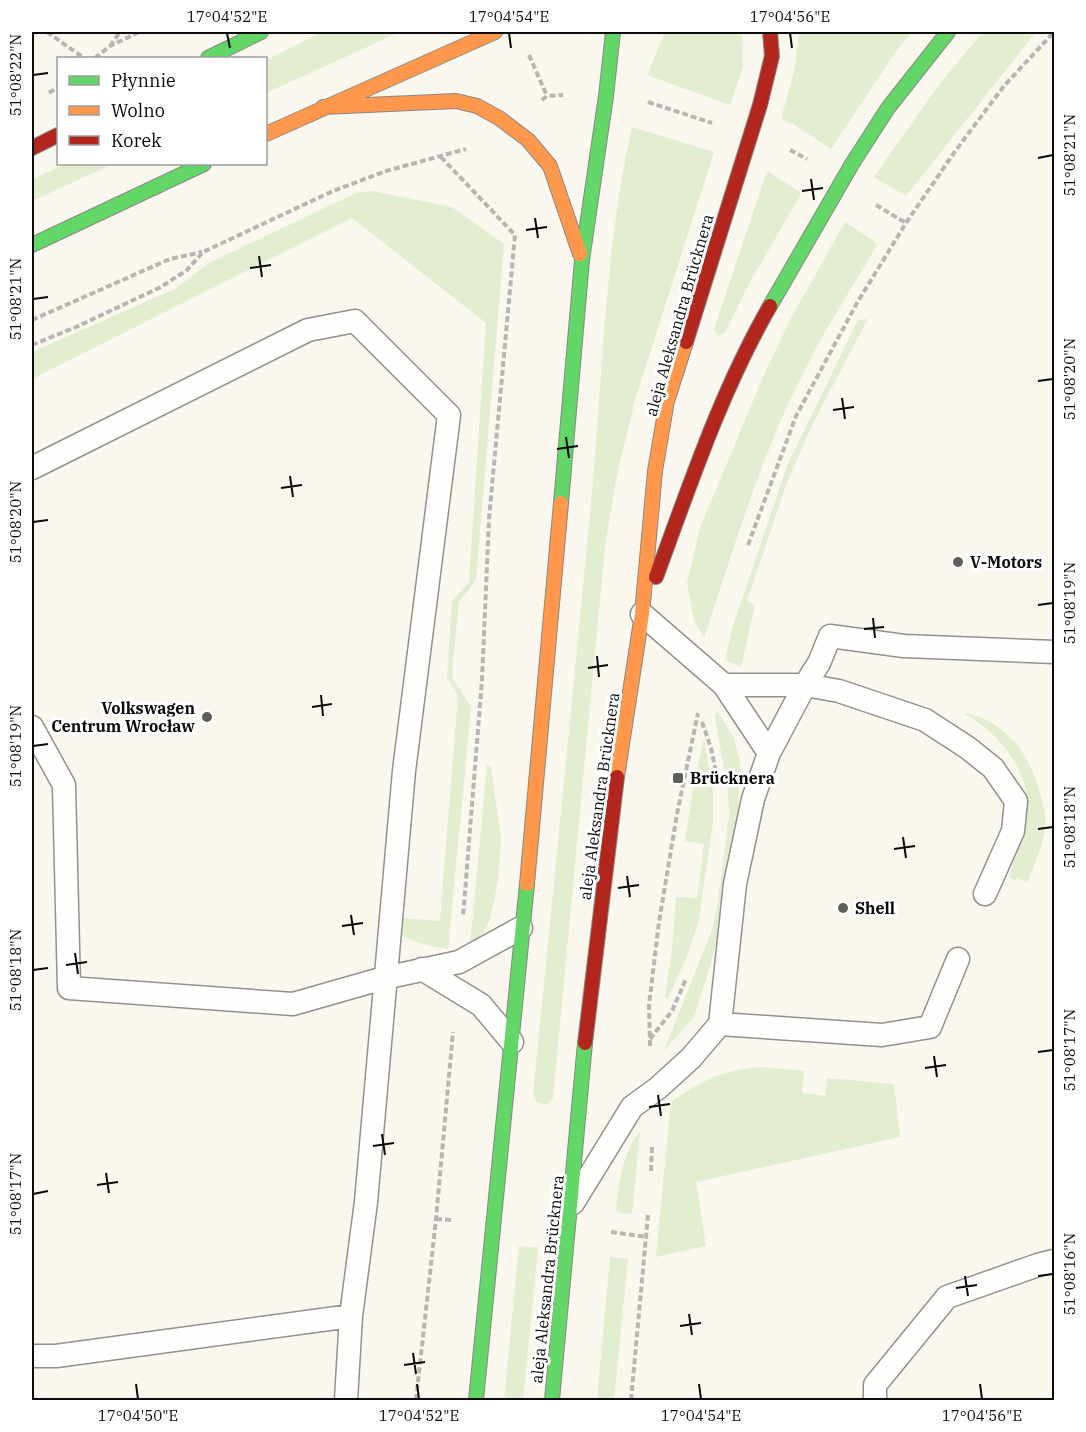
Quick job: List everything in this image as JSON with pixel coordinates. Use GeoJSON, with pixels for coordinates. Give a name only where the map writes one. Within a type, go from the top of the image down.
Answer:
{"type":"FeatureCollection","features":[{"type":"Feature","properties":{"kind":"main road"},"geometry":{"type":"LineString","coordinates":[[210,57],[261,32]]}},
{"type":"Feature","properties":{"kind":"main road"},"geometry":{"type":"LineString","coordinates":[[267,134],[495,32]]}},
{"type":"Feature","properties":{"kind":"main road"},"geometry":{"type":"LineString","coordinates":[[476,1401],[542,727],[582,260],[606,96],[612,32]]}},
{"type":"Feature","properties":{"kind":"main road","name":"aleja Aleksandra Brücknera"},"geometry":{"type":"LineString","coordinates":[[552,1401],[590,989],[622,734],[642,614],[655,471],[667,401],[760,105],[772,56],[770,32]]}},
{"type":"Feature","properties":{"kind":"main road"},"geometry":{"type":"LineString","coordinates":[[642,614],[715,419],[750,340],[852,164],[888,108],[948,32]]}},
{"type":"Feature","properties":{"kind":"main road"},"geometry":{"type":"LineString","coordinates":[[323,107],[456,101],[477,106],[499,118],[528,140],[550,166],[582,260]]}},
{"type":"Feature","properties":{"kind":"main road"},"geometry":{"type":"LineString","coordinates":[[32,148],[57,136]]}},
{"type":"Feature","properties":{"kind":"main road"},"geometry":{"type":"LineString","coordinates":[[32,245],[202,165]]}},
{"type":"Feature","properties":{"kind":"lane"},"geometry":{"type":"LineString","coordinates":[[32,468],[308,330],[356,321],[449,415],[404,771],[366,1202],[351,1316],[346,1401]]}},
{"type":"Feature","properties":{"kind":"lane"},"geometry":{"type":"LineString","coordinates":[[642,614],[724,685],[769,753]]}},
{"type":"Feature","properties":{"kind":"lane"},"geometry":{"type":"LineString","coordinates":[[570,1208],[632,1107],[658,1088],[691,1058],[720,1024],[735,884],[753,799],[769,753],[819,663],[830,636],[904,646],[1054,652]]}},
{"type":"Feature","properties":{"kind":"lane"},"geometry":{"type":"LineString","coordinates":[[724,685],[805,685],[839,691],[925,720],[968,748],[993,768],[1016,801],[1013,831],[985,894]]}},
{"type":"Feature","properties":{"kind":"lane"},"geometry":{"type":"LineString","coordinates":[[32,727],[64,785],[69,988],[293,1004],[384,978],[459,962],[521,928]]}},
{"type":"Feature","properties":{"kind":"lane"},"geometry":{"type":"LineString","coordinates":[[720,1024],[882,1035],[930,1027],[958,959]]}},
{"type":"Feature","properties":{"kind":"lane"},"geometry":{"type":"LineString","coordinates":[[422,969],[481,1005],[512,1042]]}},
{"type":"Feature","properties":{"kind":"lane"},"geometry":{"type":"LineString","coordinates":[[875,1401],[875,1385],[947,1297],[1038,1264],[1054,1261]]}},
{"type":"Feature","properties":{"kind":"lane"},"geometry":{"type":"LineString","coordinates":[[32,1356],[56,1356],[351,1316]]}},
{"type":"Feature","properties":{"kind":"path"},"geometry":{"type":"LineString","coordinates":[[47,32],[83,57]]}},
{"type":"Feature","properties":{"kind":"path"},"geometry":{"type":"LineString","coordinates":[[110,46],[120,32]]}},
{"type":"Feature","properties":{"kind":"path"},"geometry":{"type":"LineString","coordinates":[[96,57],[110,46],[139,32]]}},
{"type":"Feature","properties":{"kind":"path"},"geometry":{"type":"LineString","coordinates":[[748,545],[777,465],[809,389],[857,303],[906,223],[956,150],[1004,86],[1054,32]]}},
{"type":"Feature","properties":{"kind":"path"},"geometry":{"type":"LineString","coordinates":[[531,59],[547,96],[570,95]]}},
{"type":"Feature","properties":{"kind":"path"},"geometry":{"type":"LineString","coordinates":[[640,100],[717,124]]}},
{"type":"Feature","properties":{"kind":"path"},"geometry":{"type":"LineString","coordinates":[[783,147],[812,163]]}},
{"type":"Feature","properties":{"kind":"path"},"geometry":{"type":"LineString","coordinates":[[32,320],[170,259],[203,252],[333,191],[386,171],[441,157],[515,235],[489,519],[482,680],[459,962]]}},
{"type":"Feature","properties":{"kind":"path"},"geometry":{"type":"LineString","coordinates":[[895,217],[906,223]]}},
{"type":"Feature","properties":{"kind":"path"},"geometry":{"type":"LineString","coordinates":[[32,345],[161,287],[187,270],[203,252]]}},
{"type":"Feature","properties":{"kind":"path"},"geometry":{"type":"LineString","coordinates":[[650,1040],[649,1005],[659,922],[677,814],[698,712]]}},
{"type":"Feature","properties":{"kind":"path"},"geometry":{"type":"LineString","coordinates":[[416,1401],[436,1219],[457,990]]}},
{"type":"Feature","properties":{"kind":"path"},"geometry":{"type":"LineString","coordinates":[[631,1401],[648,1215]]}},
{"type":"Feature","properties":{"kind":"path"},"geometry":{"type":"LineString","coordinates":[[611,1232],[647,1237]]}},
{"type":"Feature","properties":{"kind":"green space"},"geometry":{"type":"Polygon","coordinates":[[[322,32],[400,32],[267,93],[267,60],[322,32]]]}},
{"type":"Feature","properties":{"kind":"green space"},"geometry":{"type":"Polygon","coordinates":[[[665,32],[742,32],[743,67],[730,105],[647,75],[665,32]]]}},
{"type":"Feature","properties":{"kind":"green space"},"geometry":{"type":"Polygon","coordinates":[[[799,32],[913,32],[899,47],[831,149],[793,124],[781,119],[795,68],[799,32]]]}},
{"type":"Feature","properties":{"kind":"green space"},"geometry":{"type":"Polygon","coordinates":[[[983,32],[1036,32],[906,196],[874,177],[938,86],[983,32]]]}},
{"type":"Feature","properties":{"kind":"green space"},"geometry":{"type":"Polygon","coordinates":[[[632,127],[714,152],[635,400],[617,475],[605,546],[553,1098],[547,1105],[537,1102],[533,1095],[593,482],[611,259],[623,171],[632,127]]]}},
{"type":"Feature","properties":{"kind":"green space"},"geometry":{"type":"Polygon","coordinates":[[[62,165],[111,165],[32,201],[32,180],[62,165]]]}},
{"type":"Feature","properties":{"kind":"green space"},"geometry":{"type":"Polygon","coordinates":[[[767,171],[800,192],[800,196],[750,282],[725,333],[718,336],[714,329],[767,171]]]}},
{"type":"Feature","properties":{"kind":"green space"},"geometry":{"type":"Polygon","coordinates":[[[372,191],[452,207],[504,244],[476,580],[459,602],[453,660],[452,677],[471,707],[448,949],[415,942],[399,932],[401,918],[440,921],[458,696],[447,678],[452,601],[469,582],[486,323],[352,218],[32,379],[32,352],[175,289],[209,263],[356,193],[372,191]]]}},
{"type":"Feature","properties":{"kind":"green space"},"geometry":{"type":"Polygon","coordinates":[[[845,222],[877,245],[818,345],[778,427],[751,497],[704,638],[694,620],[687,583],[700,528],[763,377],[792,316],[845,222]]]}},
{"type":"Feature","properties":{"kind":"green space"},"geometry":{"type":"Polygon","coordinates":[[[868,319],[813,423],[786,485],[747,601],[755,605],[741,667],[725,660],[733,626],[787,466],[858,320],[868,319]]]}},
{"type":"Feature","properties":{"kind":"green space"},"geometry":{"type":"Polygon","coordinates":[[[717,711],[733,736],[740,762],[738,814],[720,928],[711,963],[694,1017],[664,1051],[712,930],[718,901],[729,816],[728,791],[715,717],[717,711]]]}},
{"type":"Feature","properties":{"kind":"green space"},"geometry":{"type":"Polygon","coordinates":[[[964,714],[981,717],[1005,732],[1023,753],[1036,779],[1043,805],[1045,825],[1041,848],[1027,883],[1017,877],[1016,881],[1009,877],[1026,823],[1027,800],[1024,784],[1001,743],[989,731],[964,714]]]}},
{"type":"Feature","properties":{"kind":"green space"},"geometry":{"type":"Polygon","coordinates":[[[704,738],[713,791],[713,823],[698,924],[687,956],[668,998],[665,997],[672,950],[676,897],[697,898],[704,844],[685,841],[704,738]]]}},
{"type":"Feature","properties":{"kind":"green space"},"geometry":{"type":"Polygon","coordinates":[[[487,765],[491,767],[501,838],[498,880],[490,920],[482,935],[470,947],[487,765]]]}},
{"type":"Feature","properties":{"kind":"green space"},"geometry":{"type":"Polygon","coordinates":[[[760,1067],[804,1071],[802,1093],[825,1096],[827,1078],[894,1084],[900,1137],[696,1182],[706,1246],[656,1257],[671,1102],[712,1078],[734,1071],[760,1067]]]}},
{"type":"Feature","properties":{"kind":"green space"},"geometry":{"type":"Polygon","coordinates":[[[640,1131],[632,1214],[619,1213],[616,1211],[622,1169],[629,1149],[640,1131]]]}},
{"type":"Feature","properties":{"kind":"green space"},"geometry":{"type":"Polygon","coordinates":[[[519,1246],[538,1248],[523,1400],[504,1400],[519,1246]]]}},
{"type":"Feature","properties":{"kind":"green space"},"geometry":{"type":"Polygon","coordinates":[[[610,1257],[628,1259],[614,1400],[597,1400],[610,1257]]]}},
{"type":"Feature","properties":{"kind":"traffic: fast"},"geometry":{"type":"LineString","coordinates":[[210,57],[261,32]]}},
{"type":"Feature","properties":{"kind":"traffic: fast"},"geometry":{"type":"LineString","coordinates":[[561,503],[582,260],[613,32]]}},
{"type":"Feature","properties":{"kind":"traffic: fast"},"geometry":{"type":"LineString","coordinates":[[770,306],[852,164],[888,108],[948,32]]}},
{"type":"Feature","properties":{"kind":"traffic: fast"},"geometry":{"type":"LineString","coordinates":[[32,245],[202,165]]}},
{"type":"Feature","properties":{"kind":"traffic: fast"},"geometry":{"type":"LineString","coordinates":[[476,1400],[527,884]]}},
{"type":"Feature","properties":{"kind":"traffic: fast"},"geometry":{"type":"LineString","coordinates":[[552,1400],[585,1043]]}},
{"type":"Feature","properties":{"kind":"traffic: slow"},"geometry":{"type":"LineString","coordinates":[[267,134],[495,32]]}},
{"type":"Feature","properties":{"kind":"traffic: slow"},"geometry":{"type":"LineString","coordinates":[[323,107],[456,101],[477,106],[499,118],[528,140],[550,166],[580,254]]}},
{"type":"Feature","properties":{"kind":"traffic: slow"},"geometry":{"type":"LineString","coordinates":[[617,777],[642,614],[655,471],[667,401],[686,342]]}},
{"type":"Feature","properties":{"kind":"traffic: slow"},"geometry":{"type":"LineString","coordinates":[[527,884],[561,503]]}},
{"type":"Feature","properties":{"kind":"traffic: jam"},"geometry":{"type":"LineString","coordinates":[[686,342],[760,105],[772,56],[770,32]]}},
{"type":"Feature","properties":{"kind":"traffic: jam"},"geometry":{"type":"LineString","coordinates":[[32,148],[57,136]]}},
{"type":"Feature","properties":{"kind":"traffic: jam"},"geometry":{"type":"LineString","coordinates":[[656,577],[721,405],[752,338],[770,306]]}},
{"type":"Feature","properties":{"kind":"traffic: jam"},"geometry":{"type":"LineString","coordinates":[[585,1043],[617,777]]}},
{"type":"Feature","properties":{"kind":"place","name":"V-Motors"},"geometry":{"type":"Point","coordinates":[958,562]}},
{"type":"Feature","properties":{"kind":"place","name":"Volkswagen Centrum Wrocław"},"geometry":{"type":"Point","coordinates":[207,717]}},
{"type":"Feature","properties":{"kind":"place","name":"Brücknera"},"geometry":{"type":"Point","coordinates":[678,778]}},
{"type":"Feature","properties":{"kind":"place","name":"Shell"},"geometry":{"type":"Point","coordinates":[843,908]}}]}
